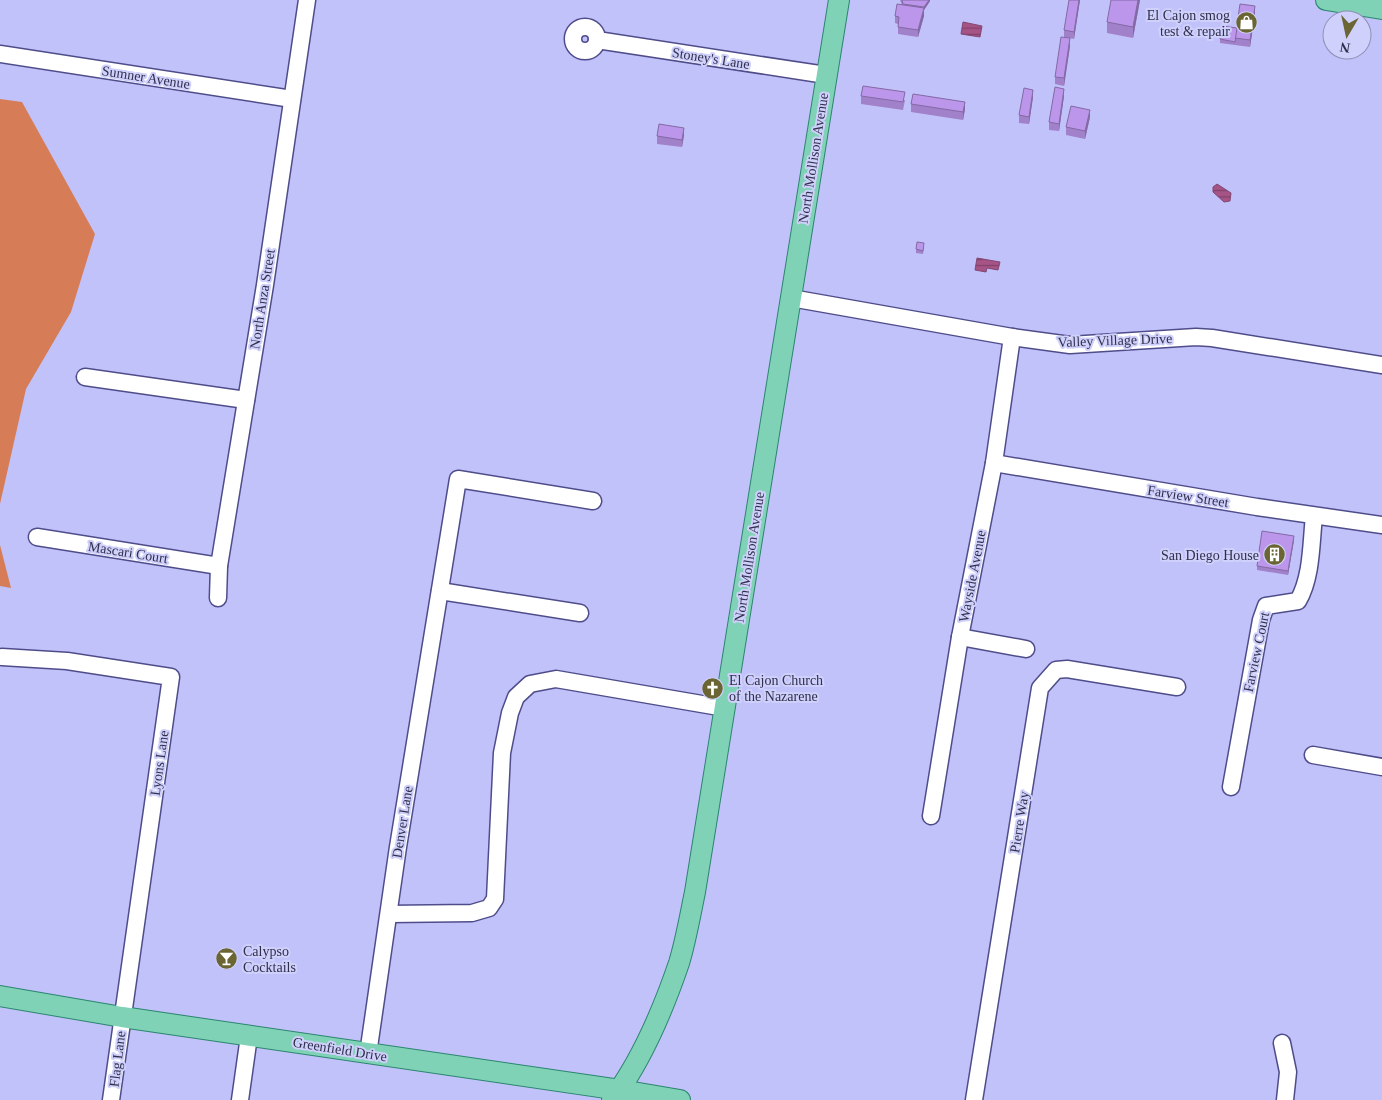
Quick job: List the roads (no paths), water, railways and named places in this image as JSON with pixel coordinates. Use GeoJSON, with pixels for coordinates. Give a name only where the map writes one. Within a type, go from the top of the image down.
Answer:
{"type":"FeatureCollection","features":[{"type":"Feature","properties":{"kind":"main road","name":"North Mollison Avenue"},"geometry":{"type":"LineString","coordinates":[[616,1095],[662,1010],[679,962],[695,892],[838,0]]}},
{"type":"Feature","properties":{"kind":"main road"},"geometry":{"type":"LineString","coordinates":[[1335,1],[1382,9]]}},
{"type":"Feature","properties":{"kind":"main road","name":"Greenfield Drive"},"geometry":{"type":"LineString","coordinates":[[0,996],[616,1095],[680,1100]]}},
{"type":"Feature","properties":{"kind":"street","name":"North Anza Street"},"geometry":{"type":"LineString","coordinates":[[218,598],[219,566],[265,285],[307,0]]}},
{"type":"Feature","properties":{"kind":"street","name":"Stoney's Lane"},"geometry":{"type":"LineString","coordinates":[[597,40],[826,75]]}},
{"type":"Feature","properties":{"kind":"street","name":"Sumner Avenue"},"geometry":{"type":"LineString","coordinates":[[0,54],[292,99]]}},
{"type":"Feature","properties":{"kind":"street","name":"Valley Village Drive"},"geometry":{"type":"LineString","coordinates":[[791,298],[1012,337],[1070,345],[1196,337],[1382,364]]}},
{"type":"Feature","properties":{"kind":"street","name":"Wayside Avenue"},"geometry":{"type":"LineString","coordinates":[[931,816],[960,638],[994,463],[1012,337]]}},
{"type":"Feature","properties":{"kind":"street"},"geometry":{"type":"LineString","coordinates":[[85,377],[246,400]]}},
{"type":"Feature","properties":{"kind":"street","name":"Farview Street"},"geometry":{"type":"LineString","coordinates":[[994,463],[1314,516],[1382,525]]}},
{"type":"Feature","properties":{"kind":"street","name":"Denver Lane"},"geometry":{"type":"LineString","coordinates":[[368,1054],[398,847],[458,479],[593,501]]}},
{"type":"Feature","properties":{"kind":"street","name":"Farview Court"},"geometry":{"type":"LineString","coordinates":[[1231,787],[1260,620],[1266,606],[1298,601],[1302,594],[1307,575],[1314,516]]}},
{"type":"Feature","properties":{"kind":"street","name":"Mascari Court"},"geometry":{"type":"LineString","coordinates":[[37,537],[219,566]]}},
{"type":"Feature","properties":{"kind":"street"},"geometry":{"type":"LineString","coordinates":[[440,591],[580,613]]}},
{"type":"Feature","properties":{"kind":"street"},"geometry":{"type":"LineString","coordinates":[[960,638],[1026,649]]}},
{"type":"Feature","properties":{"kind":"street","name":"Lyons Lane"},"geometry":{"type":"LineString","coordinates":[[2,656],[67,661],[171,677],[122,1017]]}},
{"type":"Feature","properties":{"kind":"street","name":"Pierre Way"},"geometry":{"type":"LineString","coordinates":[[974,1100],[1040,688],[1056,670],[1067,669],[1178,687]]}},
{"type":"Feature","properties":{"kind":"street"},"geometry":{"type":"LineString","coordinates":[[389,914],[472,913],[489,908],[495,900],[502,753],[510,713],[516,697],[530,684],[556,679],[725,708]]}},
{"type":"Feature","properties":{"kind":"street"},"geometry":{"type":"LineString","coordinates":[[1314,755],[1382,767]]}},
{"type":"Feature","properties":{"kind":"street","name":"Flag Lane"},"geometry":{"type":"LineString","coordinates":[[112,1100],[121,1038],[122,1017]]}},
{"type":"Feature","properties":{"kind":"street"},"geometry":{"type":"LineString","coordinates":[[240,1100],[250,1036]]}},
{"type":"Feature","properties":{"kind":"street"},"geometry":{"type":"LineString","coordinates":[[1282,1043],[1288,1072],[1285,1100]]}},
{"type":"Feature","properties":{"kind":"place","name":"El Cajon smog test & repair"},"geometry":{"type":"Point","coordinates":[1246,23]}},
{"type":"Feature","properties":{"kind":"place","name":"San Diego House"},"geometry":{"type":"Point","coordinates":[1275,555]}},
{"type":"Feature","properties":{"kind":"place","name":"El Cajon Church of the Nazarene"},"geometry":{"type":"Point","coordinates":[713,688]}},
{"type":"Feature","properties":{"kind":"place","name":"Calypso Cocktails"},"geometry":{"type":"Point","coordinates":[227,959]}}]}
